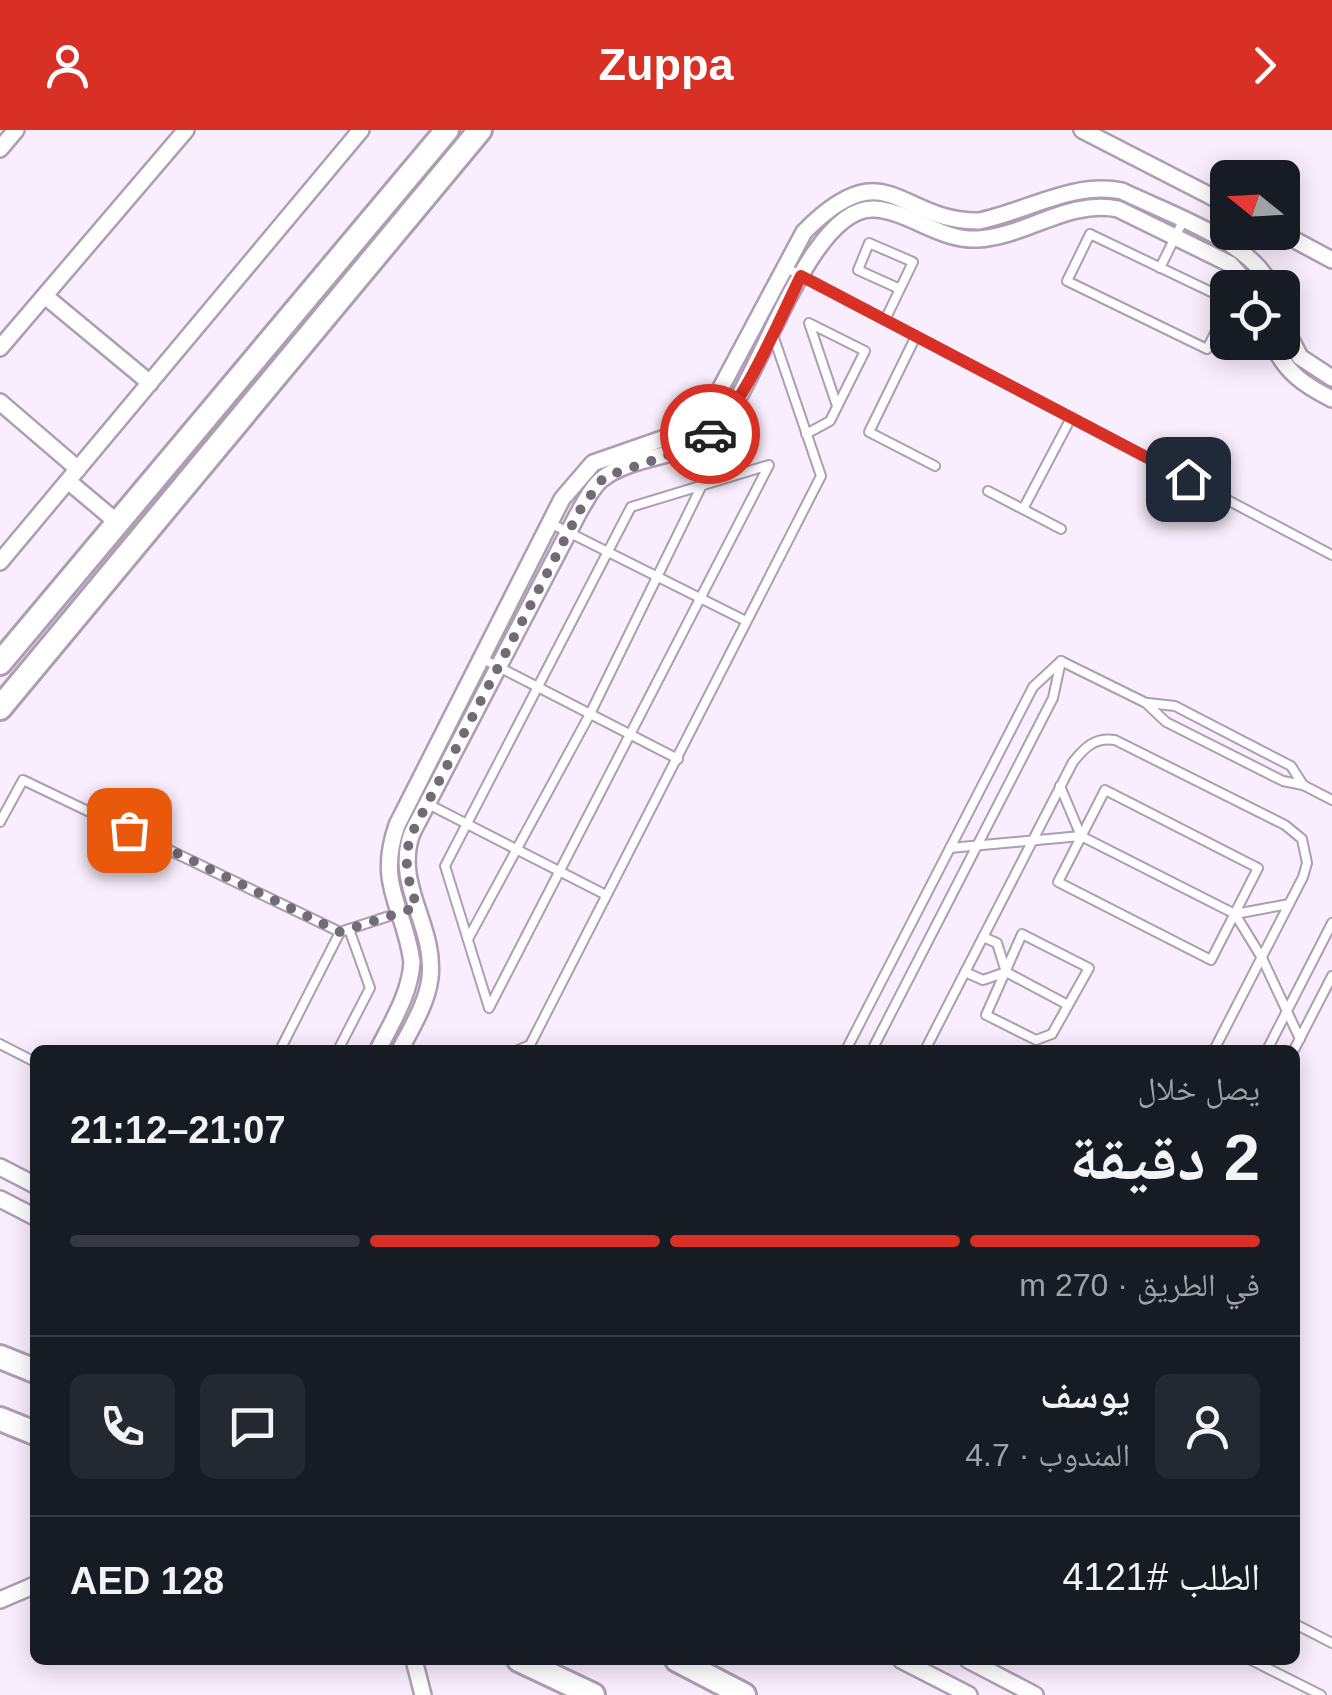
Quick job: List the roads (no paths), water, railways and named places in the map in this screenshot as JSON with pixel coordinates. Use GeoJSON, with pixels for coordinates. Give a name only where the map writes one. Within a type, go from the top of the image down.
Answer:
{"type":"FeatureCollection","features":[{"type":"Feature","properties":{"kind":"street"},"geometry":{"type":"LineString","coordinates":[[0,149],[16,130]]}},
{"type":"Feature","properties":{"kind":"street"},"geometry":{"type":"LineString","coordinates":[[0,348],[186,130]]}},
{"type":"Feature","properties":{"kind":"street"},"geometry":{"type":"LineString","coordinates":[[0,562],[361,130]]}},
{"type":"Feature","properties":{"kind":"street"},"geometry":{"type":"LineString","coordinates":[[0,663],[447,130]]}},
{"type":"Feature","properties":{"kind":"street"},"geometry":{"type":"LineString","coordinates":[[0,708],[480,130]]}},
{"type":"Feature","properties":{"kind":"street"},"geometry":{"type":"LineString","coordinates":[[1082,130],[1210,196]]}},
{"type":"Feature","properties":{"kind":"street"},"geometry":{"type":"LineString","coordinates":[[380,1045],[411,978],[410,946],[387,868],[388,850],[397,824],[562,499],[593,463],[682,432],[709,410],[812,224],[840,200],[858,194],[876,192],[901,197],[962,221],[979,221],[1085,190],[1108,188],[1184,221],[1249,256],[1260,270]]}},
{"type":"Feature","properties":{"kind":"street"},"geometry":{"type":"LineString","coordinates":[[403,1045],[422,1007],[430,980],[428,940],[405,867],[405,852],[568,532],[604,477],[686,449],[721,424],[820,242],[834,228],[850,216],[874,209],[938,232],[979,239],[1086,206],[1105,206],[1176,237],[1236,270]]}},
{"type":"Feature","properties":{"kind":"street"},"geometry":{"type":"LineString","coordinates":[[1300,243],[1332,260]]}},
{"type":"Feature","properties":{"kind":"street"},"geometry":{"type":"LineString","coordinates":[[44,296],[150,383]]}},
{"type":"Feature","properties":{"kind":"street"},"geometry":{"type":"LineString","coordinates":[[1300,357],[1332,378]]}},
{"type":"Feature","properties":{"kind":"street"},"geometry":{"type":"LineString","coordinates":[[1280,360],[1298,380],[1332,399]]}},
{"type":"Feature","properties":{"kind":"street"},"geometry":{"type":"LineString","coordinates":[[0,402],[118,523]]}},
{"type":"Feature","properties":{"kind":"street"},"geometry":{"type":"LineString","coordinates":[[0,1167],[30,1182]]}},
{"type":"Feature","properties":{"kind":"street"},"geometry":{"type":"LineString","coordinates":[[0,1199],[30,1214]]}},
{"type":"Feature","properties":{"kind":"street"},"geometry":{"type":"LineString","coordinates":[[0,1356],[30,1369]]}},
{"type":"Feature","properties":{"kind":"street"},"geometry":{"type":"LineString","coordinates":[[0,1418],[30,1432]]}},
{"type":"Feature","properties":{"kind":"street"},"geometry":{"type":"LineString","coordinates":[[0,1600],[30,1586]]}},
{"type":"Feature","properties":{"kind":"street"},"geometry":{"type":"LineString","coordinates":[[415,1665],[423,1695]]}},
{"type":"Feature","properties":{"kind":"street"},"geometry":{"type":"LineString","coordinates":[[527,1665],[558,1685],[593,1695]]}},
{"type":"Feature","properties":{"kind":"street"},"geometry":{"type":"LineString","coordinates":[[687,1665],[744,1695]]}},
{"type":"Feature","properties":{"kind":"street"},"geometry":{"type":"LineString","coordinates":[[912,1665],[969,1695]]}},
{"type":"Feature","properties":{"kind":"street"},"geometry":{"type":"LineString","coordinates":[[980,1665],[1036,1695]]}},
{"type":"Feature","properties":{"kind":"lane"},"geometry":{"type":"LineString","coordinates":[[1160,268],[1184,221]]}},
{"type":"Feature","properties":{"kind":"lane"},"geometry":{"type":"LineString","coordinates":[[1210,294],[1090,234],[1066,281],[1207,349],[1210,343]]}},
{"type":"Feature","properties":{"kind":"lane"},"geometry":{"type":"LineString","coordinates":[[886,320],[913,262],[870,243],[858,270],[900,289]]}},
{"type":"Feature","properties":{"kind":"lane"},"geometry":{"type":"LineString","coordinates":[[785,268],[1329,553],[1332,540]]}},
{"type":"Feature","properties":{"kind":"lane"},"geometry":{"type":"LineString","coordinates":[[806,434],[830,421],[865,351],[810,323],[837,406]]}},
{"type":"Feature","properties":{"kind":"lane"},"geometry":{"type":"LineString","coordinates":[[530,1045],[821,476],[772,333]]}},
{"type":"Feature","properties":{"kind":"lane"},"geometry":{"type":"LineString","coordinates":[[916,336],[869,432],[935,466]]}},
{"type":"Feature","properties":{"kind":"lane"},"geometry":{"type":"LineString","coordinates":[[1023,509],[1071,418]]}},
{"type":"Feature","properties":{"kind":"lane"},"geometry":{"type":"LineString","coordinates":[[770,466],[489,1008],[445,866],[631,507],[702,486],[770,466]]}},
{"type":"Feature","properties":{"kind":"lane"},"geometry":{"type":"LineString","coordinates":[[468,940],[590,714],[702,486]]}},
{"type":"Feature","properties":{"kind":"lane"},"geometry":{"type":"LineString","coordinates":[[988,491],[1062,529]]}},
{"type":"Feature","properties":{"kind":"lane"},"geometry":{"type":"LineString","coordinates":[[550,523],[746,622]]}},
{"type":"Feature","properties":{"kind":"lane"},"geometry":{"type":"LineString","coordinates":[[481,658],[678,759]]}},
{"type":"Feature","properties":{"kind":"lane"},"geometry":{"type":"LineString","coordinates":[[1060,661],[1146,703],[1166,722],[1283,781],[1303,785],[1332,800]]}},
{"type":"Feature","properties":{"kind":"lane"},"geometry":{"type":"LineString","coordinates":[[848,1045],[1033,687],[1060,661]]}},
{"type":"Feature","properties":{"kind":"lane"},"geometry":{"type":"LineString","coordinates":[[874,1045],[1053,698],[1060,661]]}},
{"type":"Feature","properties":{"kind":"lane"},"geometry":{"type":"LineString","coordinates":[[1146,703],[1175,706],[1291,766],[1303,785]]}},
{"type":"Feature","properties":{"kind":"lane"},"geometry":{"type":"LineString","coordinates":[[929,1045],[1060,786],[1083,749],[1104,738],[1285,825],[1302,839],[1307,863],[1217,1045]]}},
{"type":"Feature","properties":{"kind":"lane"},"geometry":{"type":"LineString","coordinates":[[994,763],[1014,772]]}},
{"type":"Feature","properties":{"kind":"lane"},"geometry":{"type":"LineString","coordinates":[[0,822],[24,780],[344,931],[370,988],[341,1045]]}},
{"type":"Feature","properties":{"kind":"lane"},"geometry":{"type":"LineString","coordinates":[[1060,786],[1081,836]]}},
{"type":"Feature","properties":{"kind":"lane"},"geometry":{"type":"LineString","coordinates":[[1105,790],[1258,868],[1211,960],[1058,882],[1081,836],[1105,790]]}},
{"type":"Feature","properties":{"kind":"lane"},"geometry":{"type":"LineString","coordinates":[[427,804],[606,895]]}},
{"type":"Feature","properties":{"kind":"lane"},"geometry":{"type":"LineString","coordinates":[[950,848],[1081,836],[1235,914],[1262,958],[1300,1039]]}},
{"type":"Feature","properties":{"kind":"lane"},"geometry":{"type":"LineString","coordinates":[[1235,914],[1289,904]]}},
{"type":"Feature","properties":{"kind":"lane"},"geometry":{"type":"LineString","coordinates":[[283,1045],[344,931],[417,907]]}},
{"type":"Feature","properties":{"kind":"lane"},"geometry":{"type":"LineString","coordinates":[[1270,1045],[1330,933],[1332,922]]}},
{"type":"Feature","properties":{"kind":"lane"},"geometry":{"type":"LineString","coordinates":[[1022,934],[1088,968],[1052,1034],[1036,1040],[986,1015],[1006,972],[1022,934]]}},
{"type":"Feature","properties":{"kind":"lane"},"geometry":{"type":"LineString","coordinates":[[983,937],[997,943],[1006,972],[1068,1005]]}},
{"type":"Feature","properties":{"kind":"lane"},"geometry":{"type":"LineString","coordinates":[[966,972],[983,980],[1006,972]]}},
{"type":"Feature","properties":{"kind":"lane"},"geometry":{"type":"LineString","coordinates":[[1297,1045],[1332,976]]}},
{"type":"Feature","properties":{"kind":"lane"},"geometry":{"type":"LineString","coordinates":[[862,1018],[883,1028]]}},
{"type":"Feature","properties":{"kind":"lane"},"geometry":{"type":"LineString","coordinates":[[0,1044],[30,1059]]}},
{"type":"Feature","properties":{"kind":"lane"},"geometry":{"type":"LineString","coordinates":[[1300,1627],[1332,1643]]}},
{"type":"Feature","properties":{"kind":"lane"},"geometry":{"type":"LineString","coordinates":[[1261,1665],[1321,1695]]}}]}
